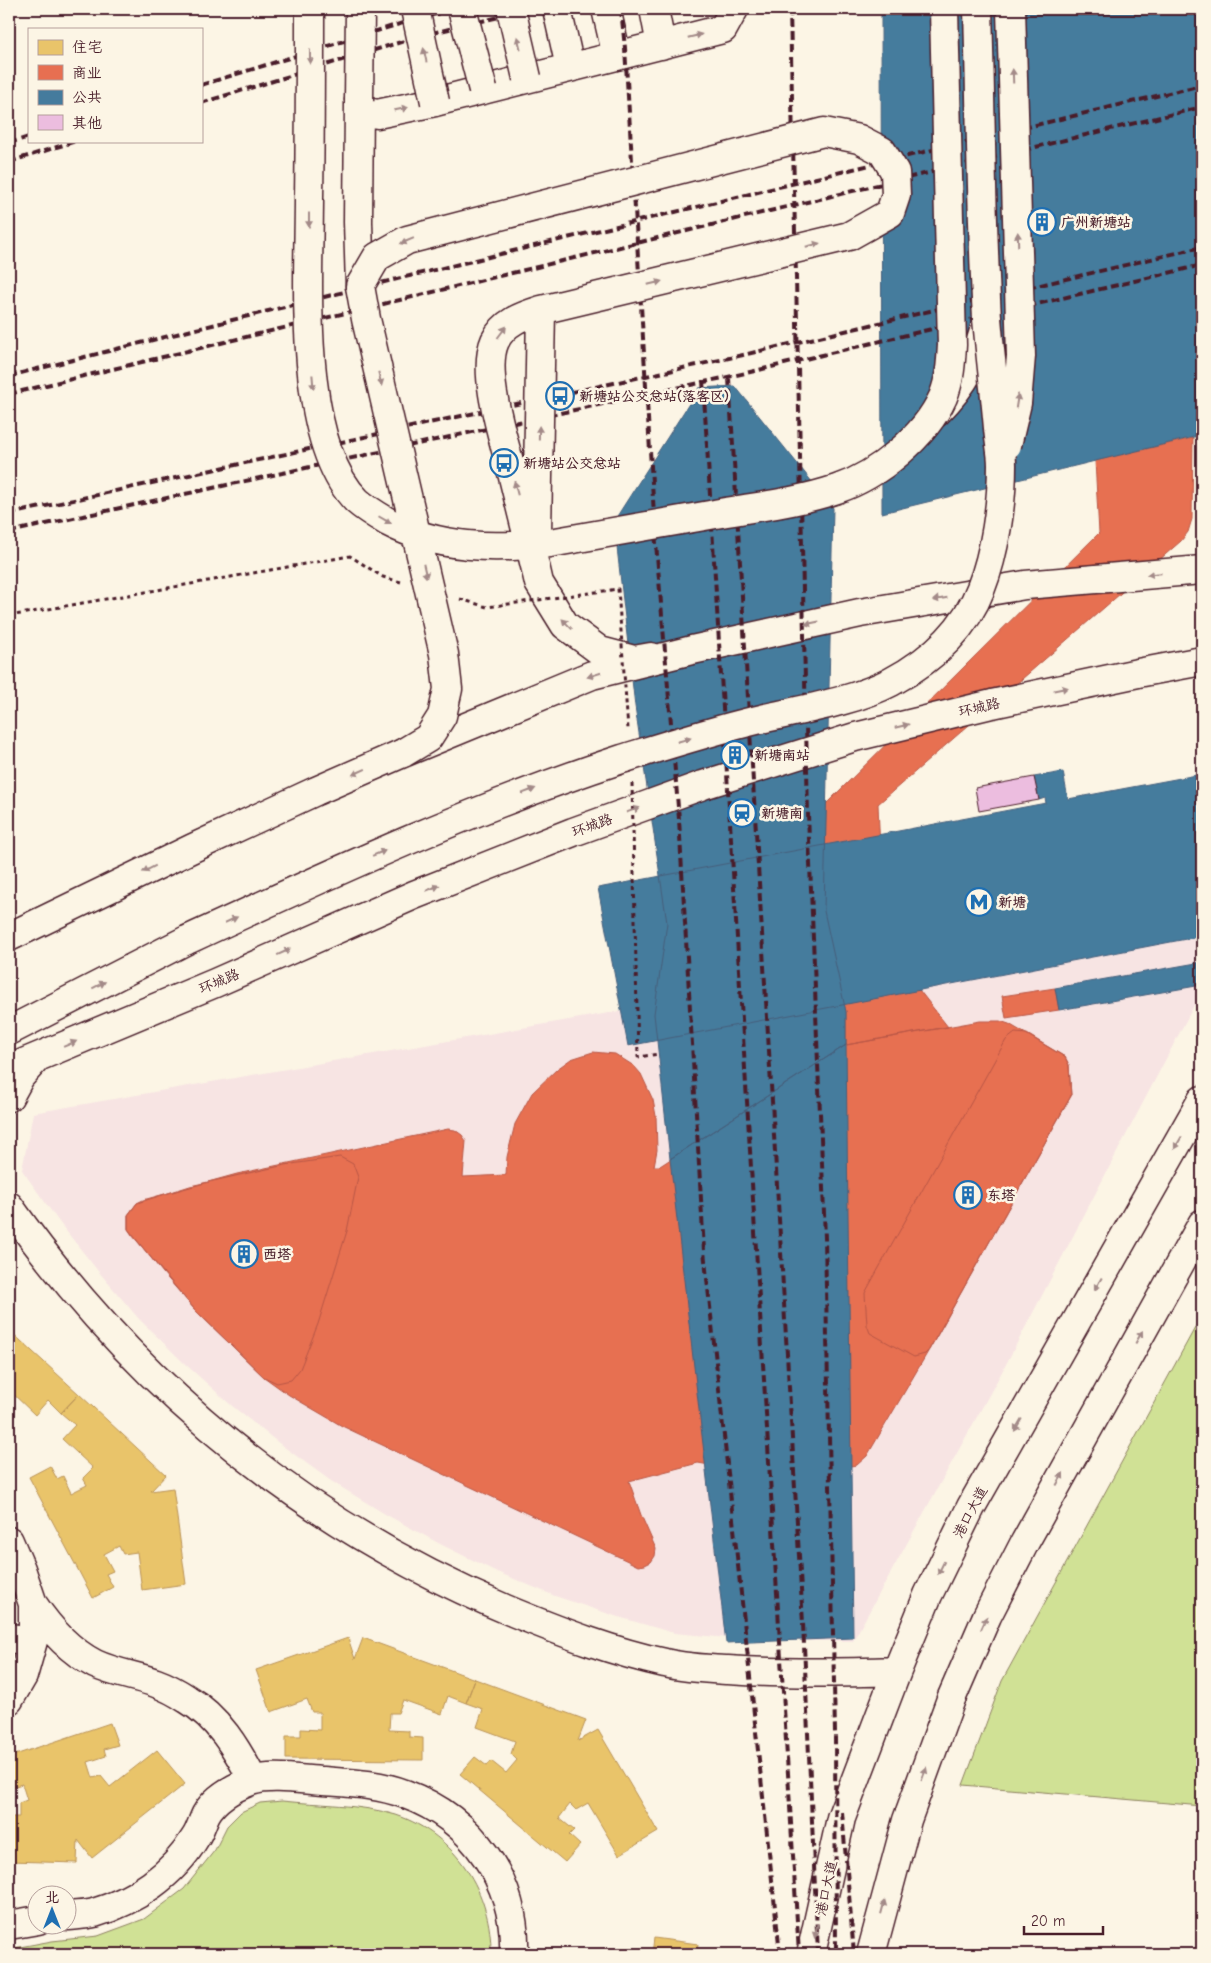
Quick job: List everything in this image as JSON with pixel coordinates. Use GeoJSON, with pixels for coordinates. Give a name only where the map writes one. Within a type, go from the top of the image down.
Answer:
{"type":"FeatureCollection","features":[{"type":"Feature","properties":{"kind":"street"},"geometry":{"type":"LineString","coordinates":[[310,9],[309,305],[315,396],[325,444],[340,478],[357,501],[380,518],[405,531],[430,539],[460,545],[507,547],[550,543],[786,501],[837,489],[873,472],[907,447],[926,423],[942,398],[950,372],[952,345],[944,9]]}},
{"type":"Feature","properties":{"kind":"street"},"geometry":{"type":"LineString","coordinates":[[360,9],[358,222],[360,286],[444,654],[448,689],[442,716],[428,738],[404,753]]}},
{"type":"Feature","properties":{"kind":"street"},"geometry":{"type":"LineString","coordinates":[[414,9],[435,102]]}},
{"type":"Feature","properties":{"kind":"street"},"geometry":{"type":"LineString","coordinates":[[462,9],[483,90]]}},
{"type":"Feature","properties":{"kind":"street"},"geometry":{"type":"LineString","coordinates":[[510,9],[528,78]]}},
{"type":"Feature","properties":{"kind":"street"},"geometry":{"type":"LineString","coordinates":[[558,9],[570,67]]}},
{"type":"Feature","properties":{"kind":"street"},"geometry":{"type":"LineString","coordinates":[[606,9],[617,56]]}},
{"type":"Feature","properties":{"kind":"street"},"geometry":{"type":"LineString","coordinates":[[654,9],[661,45]]}},
{"type":"Feature","properties":{"kind":"street"},"geometry":{"type":"LineString","coordinates":[[359,101],[365,111],[376,114],[435,102],[723,29],[734,9]]}},
{"type":"Feature","properties":{"kind":"street"},"geometry":{"type":"LineString","coordinates":[[978,9],[988,320],[1002,465]]}},
{"type":"Feature","properties":{"kind":"street"},"geometry":{"type":"LineString","coordinates":[[9,1031],[187,940],[445,824],[552,782],[670,744],[743,723],[862,694],[890,683],[919,665],[946,643],[967,616],[981,590],[992,555],[998,518],[1002,465],[1017,403],[1021,356],[1011,9]]}},
{"type":"Feature","properties":{"kind":"street"},"geometry":{"type":"LineString","coordinates":[[360,286],[377,258],[407,240],[824,132],[860,139],[882,151],[895,172],[896,195],[890,213],[849,236],[524,315],[505,326],[495,343],[490,366],[493,396],[539,583],[565,625],[600,651],[634,660],[692,650]]}},
{"type":"Feature","properties":{"kind":"street"},"geometry":{"type":"LineString","coordinates":[[536,570],[541,310]]}},
{"type":"Feature","properties":{"kind":"street"},"geometry":{"type":"LineString","coordinates":[[926,423],[953,397],[967,376],[978,355],[988,320]]}},
{"type":"Feature","properties":{"kind":"street"},"geometry":{"type":"LineString","coordinates":[[9,937],[193,848],[404,753],[592,676],[692,650],[860,613],[1025,585],[1202,570]]}},
{"type":"Feature","properties":{"kind":"street","name":"环城路"},"geometry":{"type":"LineString","coordinates":[[9,1069],[215,983],[414,895],[573,832],[703,785],[855,737],[992,704],[1202,661]]}},
{"type":"Feature","properties":{"kind":"street"},"geometry":{"type":"LineString","coordinates":[[9,1097],[20,1077],[37,1057]]}},
{"type":"Feature","properties":{"kind":"street","name":"港口大道"},"geometry":{"type":"LineString","coordinates":[[811,1954],[841,1818],[928,1595],[972,1507],[1202,1100]]}},
{"type":"Feature","properties":{"kind":"street"},"geometry":{"type":"LineString","coordinates":[[9,1206],[74,1292],[110,1333],[162,1386],[261,1469],[314,1507],[368,1541],[426,1572],[484,1600],[544,1625],[605,1646],[667,1664],[759,1672],[897,1671]]}},
{"type":"Feature","properties":{"kind":"street"},"geometry":{"type":"LineString","coordinates":[[871,1954],[903,1833],[951,1699],[987,1616],[1025,1542],[1202,1224]]}},
{"type":"Feature","properties":{"kind":"street"},"geometry":{"type":"LineString","coordinates":[[9,1541],[21,1569],[32,1604],[49,1628],[70,1648],[95,1664],[157,1683],[188,1699],[215,1722],[237,1749],[253,1780]]}},
{"type":"Feature","properties":{"kind":"street"},"geometry":{"type":"LineString","coordinates":[[9,1700],[23,1676],[21,1639],[32,1604]]}},
{"type":"Feature","properties":{"kind":"street"},"geometry":{"type":"LineString","coordinates":[[78,1915],[92,1913],[133,1898],[168,1872],[195,1838],[207,1812],[228,1792],[253,1780],[282,1778],[367,1785],[404,1793],[439,1810],[468,1834],[492,1863],[508,1898],[515,1936],[514,1954]]}},
{"type":"Feature","properties":{"kind":"street"},"geometry":{"type":"LineString","coordinates":[[9,1925],[28,1922]]}},
{"type":"Feature","properties":{"kind":"shaded area"},"geometry":{"type":"Polygon","coordinates":[[[1202,910],[1202,990],[1004,1368],[853,1641],[761,1641],[674,1633],[555,1596],[497,1572],[385,1514],[331,1481],[280,1444],[231,1405],[184,1363],[139,1319],[98,1271],[59,1222],[22,1170],[33,1113],[1202,910]]]}},
{"type":"Feature","properties":{"kind":"green space"},"geometry":{"type":"Polygon","coordinates":[[[1202,1315],[1202,1806],[963,1785],[1002,1681],[1202,1315]]]}},
{"type":"Feature","properties":{"kind":"green space"},"geometry":{"type":"Polygon","coordinates":[[[282,1801],[382,1811],[417,1824],[436,1837],[453,1852],[477,1888],[485,1909],[490,1931],[491,1954],[9,1954],[9,1949],[52,1941],[98,1936],[144,1919],[184,1889],[215,1850],[227,1826],[241,1812],[260,1803],[282,1801]]]}},
{"type":"Feature","properties":{"kind":"building: 住宅"},"geometry":{"type":"Polygon","coordinates":[[[9,1330],[79,1394],[61,1413],[48,1400],[35,1415],[9,1390],[9,1330]]]}},
{"type":"Feature","properties":{"kind":"building: 住宅"},"geometry":{"type":"Polygon","coordinates":[[[79,1394],[166,1475],[151,1491],[173,1488],[186,1584],[142,1590],[137,1552],[123,1554],[119,1546],[104,1554],[113,1571],[106,1574],[113,1587],[93,1598],[29,1477],[50,1466],[57,1479],[63,1476],[71,1493],[87,1485],[83,1478],[93,1468],[62,1439],[75,1425],[61,1413],[79,1394]]]}},
{"type":"Feature","properties":{"kind":"building: 住宅"},"geometry":{"type":"Polygon","coordinates":[[[348,1638],[355,1659],[363,1638],[475,1679],[466,1703],[448,1696],[442,1714],[403,1700],[398,1713],[390,1713],[389,1730],[409,1731],[409,1737],[423,1738],[423,1760],[286,1759],[286,1736],[301,1736],[301,1729],[320,1730],[320,1712],[312,1712],[307,1699],[271,1712],[256,1670],[348,1638]]]}},
{"type":"Feature","properties":{"kind":"building: 住宅"},"geometry":{"type":"Polygon","coordinates":[[[475,1679],[586,1720],[578,1741],[598,1730],[658,1832],[619,1855],[588,1803],[576,1810],[570,1804],[559,1818],[574,1830],[569,1835],[580,1845],[565,1862],[460,1774],[475,1757],[487,1766],[491,1761],[506,1773],[517,1760],[511,1754],[515,1741],[477,1727],[483,1709],[466,1703],[475,1679]]]}},
{"type":"Feature","properties":{"kind":"building: 住宅"},"geometry":{"type":"Polygon","coordinates":[[[110,1723],[118,1745],[104,1749],[106,1756],[88,1762],[93,1778],[101,1776],[110,1787],[157,1750],[185,1784],[92,1858],[78,1840],[77,1863],[9,1861],[9,1817],[19,1817],[19,1803],[27,1800],[22,1784],[9,1788],[9,1757],[110,1723]]]}},
{"type":"Feature","properties":{"kind":"building: 住宅"},"geometry":{"type":"Polygon","coordinates":[[[654,1938],[698,1944],[697,1954],[652,1954],[654,1938]]]}},
{"type":"Feature","properties":{"kind":"building: 商业"},"geometry":{"type":"Polygon","coordinates":[[[1193,438],[1192,519],[1188,532],[1181,541],[878,804],[884,945],[948,1027],[846,1045],[846,1012],[824,911],[826,804],[1099,533],[1095,461],[1193,438]]]}},
{"type":"Feature","properties":{"kind":"building: 商业"},"geometry":{"type":"Polygon","coordinates":[[[1055,988],[1059,1010],[1006,1018],[1002,996],[1055,988]]]}},
{"type":"Feature","properties":{"kind":"building: 商业"},"geometry":{"type":"Polygon","coordinates":[[[980,1021],[1000,1021],[1009,1024],[1065,1057],[1069,1065],[1071,1096],[929,1350],[867,1456],[857,1465],[844,1467],[809,1463],[781,1463],[727,1468],[698,1463],[629,1481],[656,1549],[655,1556],[651,1562],[645,1565],[638,1566],[342,1426],[289,1395],[264,1377],[195,1310],[128,1229],[128,1215],[137,1203],[143,1200],[237,1174],[448,1129],[455,1130],[466,1141],[463,1177],[506,1175],[507,1157],[515,1124],[532,1093],[557,1069],[571,1059],[593,1052],[615,1054],[634,1066],[641,1074],[653,1100],[656,1116],[657,1150],[654,1166],[660,1166],[846,1045],[980,1021]]]}},
{"type":"Feature","properties":{"kind":"building: 商业","name":"东塔"},"geometry":{"type":"Polygon","coordinates":[[[1015,1033],[1027,1034],[1065,1057],[1069,1065],[1071,1096],[929,1350],[925,1354],[914,1357],[870,1333],[867,1325],[865,1293],[1006,1040],[1015,1033]]]}},
{"type":"Feature","properties":{"kind":"building: 商业","name":"西塔"},"geometry":{"type":"Polygon","coordinates":[[[340,1157],[353,1164],[358,1177],[347,1231],[318,1324],[300,1369],[291,1380],[277,1383],[264,1377],[195,1310],[132,1235],[128,1229],[128,1215],[137,1203],[190,1186],[285,1165],[340,1157]]]}},
{"type":"Feature","properties":{"kind":"building: 公共","name":"广州新塘站"},"geometry":{"type":"Polygon","coordinates":[[[881,9],[1202,9],[1202,435],[882,513],[881,9]]]}},
{"type":"Feature","properties":{"kind":"building: 公共","name":"新塘南站"},"geometry":{"type":"Polygon","coordinates":[[[735,386],[833,508],[824,911],[846,1012],[846,1045],[670,1159],[654,1014],[667,923],[635,706],[614,521],[699,388],[735,386]]]}},
{"type":"Feature","properties":{"kind":"building: 公共","name":"新塘"},"geometry":{"type":"Polygon","coordinates":[[[1063,772],[1068,799],[1202,774],[1202,936],[628,1046],[598,888],[1046,803],[1045,798],[1039,800],[1034,777],[1063,772]]]}},
{"type":"Feature","properties":{"kind":"building: 公共"},"geometry":{"type":"Polygon","coordinates":[[[1202,962],[1202,985],[1059,1010],[1055,988],[1202,962]]]}},
{"type":"Feature","properties":{"kind":"building: 公共"},"geometry":{"type":"Polygon","coordinates":[[[846,1045],[853,1638],[726,1643],[670,1159],[846,1045]]]}},
{"type":"Feature","properties":{"kind":"building: 其他"},"geometry":{"type":"Polygon","coordinates":[[[1034,777],[1039,800],[979,811],[975,788],[1034,777]]]}},
{"type":"Feature","properties":{"kind":"railway"},"geometry":{"type":"LineString","coordinates":[[202,85],[419,18],[458,9]]}},
{"type":"Feature","properties":{"kind":"railway"},"geometry":{"type":"LineString","coordinates":[[202,103],[424,35],[532,9]]}},
{"type":"Feature","properties":{"kind":"railway"},"geometry":{"type":"LineString","coordinates":[[621,9],[655,531],[679,819],[704,1251],[780,1954]]}},
{"type":"Feature","properties":{"kind":"railway"},"geometry":{"type":"LineString","coordinates":[[790,9],[808,814],[825,1238],[835,1733],[836,1954]]}},
{"type":"Feature","properties":{"kind":"railway"},"geometry":{"type":"LineString","coordinates":[[9,376],[368,286],[1202,85]]}},
{"type":"Feature","properties":{"kind":"railway"},"geometry":{"type":"LineString","coordinates":[[9,394],[1202,107]]}},
{"type":"Feature","properties":{"kind":"railway"},"geometry":{"type":"LineString","coordinates":[[9,143],[28,137]]}},
{"type":"Feature","properties":{"kind":"railway"},"geometry":{"type":"LineString","coordinates":[[9,162],[73,142]]}},
{"type":"Feature","properties":{"kind":"railway"},"geometry":{"type":"LineString","coordinates":[[9,514],[743,355],[1202,247]]}},
{"type":"Feature","properties":{"kind":"railway"},"geometry":{"type":"LineString","coordinates":[[9,532],[746,373],[1202,265]]}},
{"type":"Feature","properties":{"kind":"railway"},"geometry":{"type":"LineString","coordinates":[[729,378],[803,1623],[818,1954]]}},
{"type":"Feature","properties":{"kind":"railway"},"geometry":{"type":"LineString","coordinates":[[703,380],[799,1954]]}},
{"type":"Feature","properties":{"kind":"railway"},"geometry":{"type":"LineString","coordinates":[[842,1812],[854,1954]]}},
{"type":"Feature","properties":{"kind":"place","name":"广州新塘站"},"geometry":{"type":"Point","coordinates":[1042,222]}},
{"type":"Feature","properties":{"kind":"place","name":"新塘站公交总站(落客区)"},"geometry":{"type":"Point","coordinates":[560,396]}},
{"type":"Feature","properties":{"kind":"place","name":"新塘站公交总站"},"geometry":{"type":"Point","coordinates":[504,463]}},
{"type":"Feature","properties":{"kind":"place","name":"新塘南站"},"geometry":{"type":"Point","coordinates":[735,755]}},
{"type":"Feature","properties":{"kind":"place","name":"新塘南"},"geometry":{"type":"Point","coordinates":[742,813]}},
{"type":"Feature","properties":{"kind":"place","name":"新塘"},"geometry":{"type":"Point","coordinates":[979,902]}},
{"type":"Feature","properties":{"kind":"place","name":"东塔"},"geometry":{"type":"Point","coordinates":[968,1195]}},
{"type":"Feature","properties":{"kind":"place","name":"西塔"},"geometry":{"type":"Point","coordinates":[244,1254]}}]}
